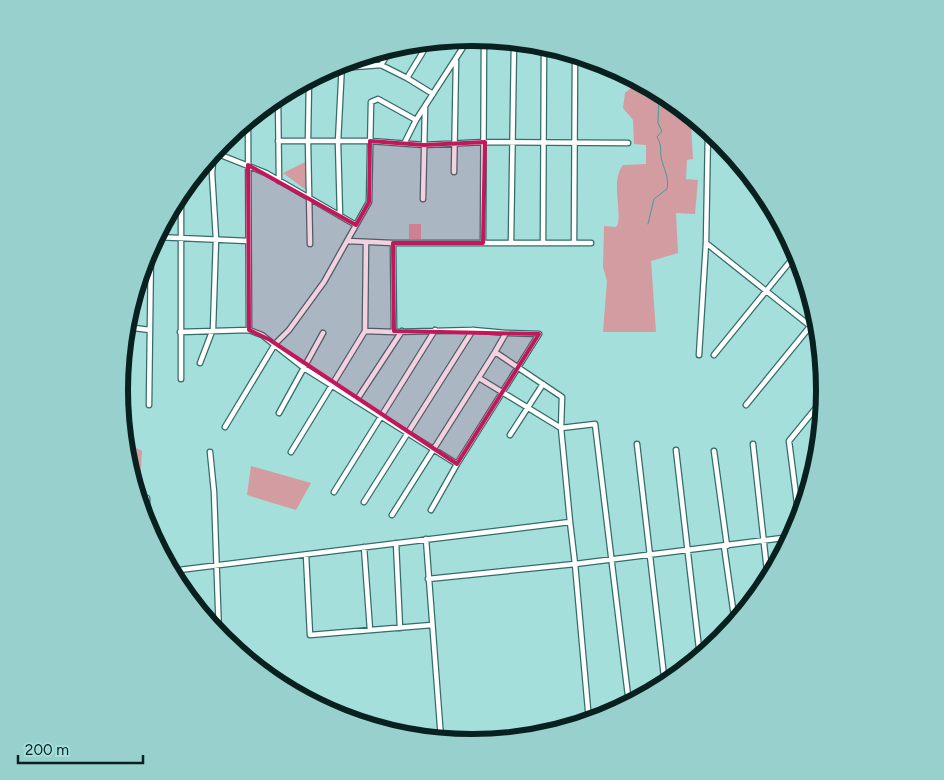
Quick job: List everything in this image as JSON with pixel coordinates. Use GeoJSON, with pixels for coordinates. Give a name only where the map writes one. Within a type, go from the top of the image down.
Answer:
{"type":"FeatureCollection","features":[{"type":"Feature","properties":{"kind":"street"},"geometry":{"type":"LineString","coordinates":[[405,142],[416,120],[464,46]]}},
{"type":"Feature","properties":{"kind":"street"},"geometry":{"type":"LineString","coordinates":[[483,243],[484,47]]}},
{"type":"Feature","properties":{"kind":"street"},"geometry":{"type":"LineString","coordinates":[[407,78],[424,49]]}},
{"type":"Feature","properties":{"kind":"street"},"geometry":{"type":"LineString","coordinates":[[511,242],[514,49]]}},
{"type":"Feature","properties":{"kind":"street"},"geometry":{"type":"LineString","coordinates":[[543,242],[544,54]]}},
{"type":"Feature","properties":{"kind":"street"},"geometry":{"type":"LineString","coordinates":[[381,64],[385,58]]}},
{"type":"Feature","properties":{"kind":"street"},"geometry":{"type":"LineString","coordinates":[[454,172],[456,59]]}},
{"type":"Feature","properties":{"kind":"street"},"geometry":{"type":"LineString","coordinates":[[574,243],[575,62]]}},
{"type":"Feature","properties":{"kind":"street"},"geometry":{"type":"LineString","coordinates":[[353,67],[381,64],[433,94]]}},
{"type":"Feature","properties":{"kind":"street"},"geometry":{"type":"LineString","coordinates":[[340,216],[338,142],[342,71]]}},
{"type":"Feature","properties":{"kind":"street"},"geometry":{"type":"LineString","coordinates":[[309,88],[310,244]]}},
{"type":"Feature","properties":{"kind":"street"},"geometry":{"type":"LineString","coordinates":[[225,427],[275,344],[289,330],[324,282],[369,202],[370,105],[374,99],[378,98],[416,120]]}},
{"type":"Feature","properties":{"kind":"street"},"geometry":{"type":"LineString","coordinates":[[278,106],[278,181]]}},
{"type":"Feature","properties":{"kind":"street"},"geometry":{"type":"LineString","coordinates":[[422,199],[425,107]]}},
{"type":"Feature","properties":{"kind":"street"},"geometry":{"type":"LineString","coordinates":[[248,130],[249,330]]}},
{"type":"Feature","properties":{"kind":"street"},"geometry":{"type":"LineString","coordinates":[[699,355],[706,243],[708,140]]}},
{"type":"Feature","properties":{"kind":"street"},"geometry":{"type":"LineString","coordinates":[[278,141],[370,141],[405,142],[424,145],[485,142],[628,143]]}},
{"type":"Feature","properties":{"kind":"street"},"geometry":{"type":"LineString","coordinates":[[222,155],[248,165],[356,225]]}},
{"type":"Feature","properties":{"kind":"street"},"geometry":{"type":"LineString","coordinates":[[200,363],[213,330],[216,239],[213,164]]}},
{"type":"Feature","properties":{"kind":"street"},"geometry":{"type":"LineString","coordinates":[[181,207],[181,379]]}},
{"type":"Feature","properties":{"kind":"street"},"geometry":{"type":"LineString","coordinates":[[164,237],[248,241]]}},
{"type":"Feature","properties":{"kind":"street"},"geometry":{"type":"LineString","coordinates":[[347,241],[393,243],[591,242]]}},
{"type":"Feature","properties":{"kind":"street"},"geometry":{"type":"LineString","coordinates":[[291,452],[365,331],[366,242]]}},
{"type":"Feature","properties":{"kind":"street"},"geometry":{"type":"LineString","coordinates":[[393,243],[394,332]]}},
{"type":"Feature","properties":{"kind":"street"},"geometry":{"type":"LineString","coordinates":[[706,243],[809,325]]}},
{"type":"Feature","properties":{"kind":"street"},"geometry":{"type":"LineString","coordinates":[[714,355],[791,261]]}},
{"type":"Feature","properties":{"kind":"street"},"geometry":{"type":"LineString","coordinates":[[149,405],[150,269]]}},
{"type":"Feature","properties":{"kind":"street"},"geometry":{"type":"LineString","coordinates":[[746,405],[810,327]]}},
{"type":"Feature","properties":{"kind":"street"},"geometry":{"type":"LineString","coordinates":[[134,329],[150,330]]}},
{"type":"Feature","properties":{"kind":"street"},"geometry":{"type":"LineString","coordinates":[[180,332],[249,330],[262,335],[304,368],[457,464]]}},
{"type":"Feature","properties":{"kind":"street"},"geometry":{"type":"LineString","coordinates":[[334,492],[435,330]]}},
{"type":"Feature","properties":{"kind":"street"},"geometry":{"type":"LineString","coordinates":[[365,331],[473,330],[539,334],[457,464],[431,510]]}},
{"type":"Feature","properties":{"kind":"street"},"geometry":{"type":"LineString","coordinates":[[364,502],[473,330]]}},
{"type":"Feature","properties":{"kind":"street"},"geometry":{"type":"LineString","coordinates":[[356,400],[402,331]]}},
{"type":"Feature","properties":{"kind":"street"},"geometry":{"type":"LineString","coordinates":[[392,515],[506,333]]}},
{"type":"Feature","properties":{"kind":"street"},"geometry":{"type":"LineString","coordinates":[[279,413],[323,334]]}},
{"type":"Feature","properties":{"kind":"street"},"geometry":{"type":"LineString","coordinates":[[495,352],[562,397],[561,428],[588,714]]}},
{"type":"Feature","properties":{"kind":"street"},"geometry":{"type":"LineString","coordinates":[[479,378],[561,428],[596,424],[628,696]]}},
{"type":"Feature","properties":{"kind":"street"},"geometry":{"type":"LineString","coordinates":[[510,435],[543,384]]}},
{"type":"Feature","properties":{"kind":"street"},"geometry":{"type":"LineString","coordinates":[[797,503],[789,441],[815,409]]}},
{"type":"Feature","properties":{"kind":"street"},"geometry":{"type":"LineString","coordinates":[[637,444],[664,675]]}},
{"type":"Feature","properties":{"kind":"street"},"geometry":{"type":"LineString","coordinates":[[753,444],[767,567]]}},
{"type":"Feature","properties":{"kind":"street"},"geometry":{"type":"LineString","coordinates":[[676,450],[699,648]]}},
{"type":"Feature","properties":{"kind":"street"},"geometry":{"type":"LineString","coordinates":[[714,451],[734,612]]}},
{"type":"Feature","properties":{"kind":"street"},"geometry":{"type":"LineString","coordinates":[[210,452],[214,492],[218,621]]}},
{"type":"Feature","properties":{"kind":"street"},"geometry":{"type":"LineString","coordinates":[[179,570],[570,522]]}},
{"type":"Feature","properties":{"kind":"street"},"geometry":{"type":"LineString","coordinates":[[428,579],[613,560],[782,538]]}},
{"type":"Feature","properties":{"kind":"street"},"geometry":{"type":"LineString","coordinates":[[426,539],[440,732]]}},
{"type":"Feature","properties":{"kind":"street"},"geometry":{"type":"LineString","coordinates":[[396,543],[400,628]]}},
{"type":"Feature","properties":{"kind":"street"},"geometry":{"type":"LineString","coordinates":[[364,547],[370,630]]}},
{"type":"Feature","properties":{"kind":"street"},"geometry":{"type":"LineString","coordinates":[[306,555],[310,635],[432,626]]}},
{"type":"Feature","properties":{"kind":"highlighted area"},"geometry":{"type":"Polygon","coordinates":[[[370,141],[424,145],[485,142],[483,243],[393,243],[394,331],[539,334],[457,464],[270,340],[249,330],[248,165],[356,225],[369,202],[370,141]]]}},
{"type":"Feature","properties":{"kind":"shaded area"},"geometry":{"type":"Polygon","coordinates":[[[633,86],[663,104],[691,125],[693,159],[687,160],[686,179],[698,180],[695,214],[676,213],[678,253],[651,261],[656,332],[603,332],[607,281],[603,267],[604,226],[616,227],[618,224],[617,186],[619,171],[623,165],[646,164],[646,145],[634,144],[633,120],[623,108],[625,93],[633,86]]]}},
{"type":"Feature","properties":{"kind":"shaded area"},"geometry":{"type":"Polygon","coordinates":[[[305,162],[306,190],[283,173],[305,162]]]}},
{"type":"Feature","properties":{"kind":"shaded area"},"geometry":{"type":"Polygon","coordinates":[[[409,224],[421,224],[421,239],[409,239],[409,224]]]}},
{"type":"Feature","properties":{"kind":"shaded area"},"geometry":{"type":"Polygon","coordinates":[[[133,446],[142,451],[140,480],[133,446]]]}},
{"type":"Feature","properties":{"kind":"shaded area"},"geometry":{"type":"Polygon","coordinates":[[[251,466],[311,483],[296,510],[247,495],[251,466]]]}},
{"type":"Feature","properties":{"kind":"waterway"},"geometry":{"type":"LineString","coordinates":[[648,224],[654,199],[667,189],[666,175],[657,137],[662,131],[658,123],[659,101]]}}]}
